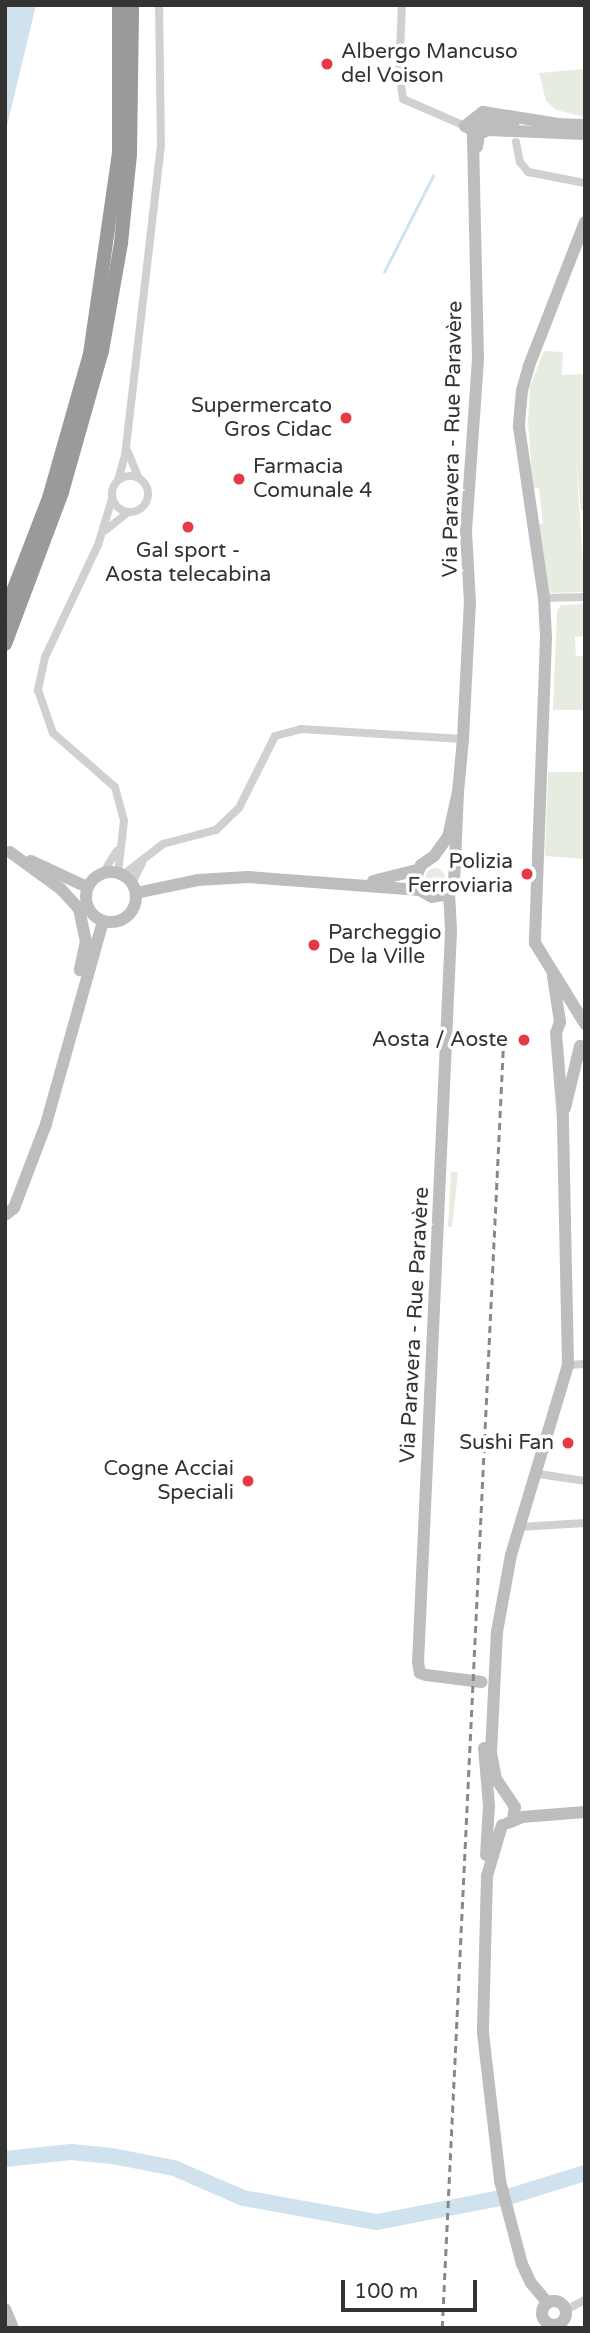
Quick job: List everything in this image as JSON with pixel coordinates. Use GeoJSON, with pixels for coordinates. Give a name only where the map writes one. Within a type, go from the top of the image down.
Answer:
{"type":"FeatureCollection","features":[{"type":"Feature","properties":{"kind":"highway"},"geometry":{"type":"LineString","coordinates":[[5,611],[49,498],[90,354],[119,152],[119,5]]}},
{"type":"Feature","properties":{"kind":"highway"},"geometry":{"type":"LineString","coordinates":[[5,644],[62,492],[102,351],[121,243],[130,154],[132,5]]}},
{"type":"Feature","properties":{"kind":"street"},"geometry":{"type":"LineString","coordinates":[[98,545],[118,480],[127,438],[161,146],[159,5]]}},
{"type":"Feature","properties":{"kind":"street"},"geometry":{"type":"LineString","coordinates":[[402,5],[399,70],[403,99],[472,130],[585,134]]}},
{"type":"Feature","properties":{"kind":"street"},"geometry":{"type":"LineString","coordinates":[[472,130],[477,115],[498,112],[560,124]]}},
{"type":"Feature","properties":{"kind":"street"},"geometry":{"type":"LineString","coordinates":[[472,130],[492,120],[585,125]]}},
{"type":"Feature","properties":{"kind":"street","name":"Via Paravera - Rue Paravère"},"geometry":{"type":"LineString","coordinates":[[454,873],[470,603],[466,531],[478,359],[472,130]]}},
{"type":"Feature","properties":{"kind":"street"},"geometry":{"type":"LineString","coordinates":[[516,142],[520,162],[528,172],[585,183]]}},
{"type":"Feature","properties":{"kind":"street"},"geometry":{"type":"LineString","coordinates":[[560,1022],[581,1021],[570,998],[553,976],[535,943],[544,598],[519,428],[529,366],[585,222]]}},
{"type":"Feature","properties":{"kind":"street"},"geometry":{"type":"LineString","coordinates":[[119,848],[135,905],[125,918],[103,921],[89,910],[88,887],[103,873],[119,848],[124,821],[115,787],[53,733],[38,690],[45,657],[98,545],[114,520],[141,509],[147,501],[147,486],[138,477],[128,458],[127,438]]}},
{"type":"Feature","properties":{"kind":"street"},"geometry":{"type":"LineString","coordinates":[[118,480],[138,477]]}},
{"type":"Feature","properties":{"kind":"street"},"geometry":{"type":"LineString","coordinates":[[112,499],[127,513]]}},
{"type":"Feature","properties":{"kind":"street"},"geometry":{"type":"LineString","coordinates":[[544,598],[585,597]]}},
{"type":"Feature","properties":{"kind":"street"},"geometry":{"type":"LineString","coordinates":[[127,881],[148,855],[163,844],[216,830],[239,808],[275,736],[301,729],[463,739]]}},
{"type":"Feature","properties":{"kind":"street","name":"Via Paravera - Rue Paravère"},"geometry":{"type":"LineString","coordinates":[[431,859],[448,837],[458,792]]}},
{"type":"Feature","properties":{"kind":"street"},"geometry":{"type":"LineString","coordinates":[[8,850],[88,887]]}},
{"type":"Feature","properties":{"kind":"street"},"geometry":{"type":"LineString","coordinates":[[8,850],[61,889],[79,909],[86,941],[79,974],[81,996]]}},
{"type":"Feature","properties":{"kind":"street"},"geometry":{"type":"LineString","coordinates":[[362,883],[417,870],[431,859],[445,861],[454,873],[449,892],[432,897]]}},
{"type":"Feature","properties":{"kind":"street"},"geometry":{"type":"LineString","coordinates":[[417,870],[420,890]]}},
{"type":"Feature","properties":{"kind":"street"},"geometry":{"type":"LineString","coordinates":[[103,873],[127,881],[248,877],[362,883],[420,890],[432,897],[449,915]]}},
{"type":"Feature","properties":{"kind":"street","name":"Via Paravera - Rue Paravère"},"geometry":{"type":"LineString","coordinates":[[449,892],[420,1673],[485,1685]]}},
{"type":"Feature","properties":{"kind":"street"},"geometry":{"type":"LineString","coordinates":[[5,1214],[14,1208],[46,1124],[103,921]]}},
{"type":"Feature","properties":{"kind":"street"},"geometry":{"type":"LineString","coordinates":[[548,2303],[531,2283],[515,2243],[496,2160],[483,2033],[489,1810],[483,1766],[485,1685],[491,1667],[503,1585],[539,1474],[568,1365],[564,1118],[559,1042],[556,1033],[560,1022],[553,976]]}},
{"type":"Feature","properties":{"kind":"street"},"geometry":{"type":"LineString","coordinates":[[559,1042],[570,1049],[582,1044]]}},
{"type":"Feature","properties":{"kind":"street"},"geometry":{"type":"LineString","coordinates":[[564,1118],[582,1044]]}},
{"type":"Feature","properties":{"kind":"street"},"geometry":{"type":"LineString","coordinates":[[568,1365],[585,1364]]}},
{"type":"Feature","properties":{"kind":"street"},"geometry":{"type":"LineString","coordinates":[[539,1474],[585,1481]]}},
{"type":"Feature","properties":{"kind":"street"},"geometry":{"type":"LineString","coordinates":[[520,1527],[585,1523]]}},
{"type":"Feature","properties":{"kind":"street"},"geometry":{"type":"LineString","coordinates":[[492,1765],[497,1632]]}},
{"type":"Feature","properties":{"kind":"street"},"geometry":{"type":"LineString","coordinates":[[485,1685],[488,1751],[510,1801],[507,1822],[487,1876]]}},
{"type":"Feature","properties":{"kind":"street"},"geometry":{"type":"LineString","coordinates":[[489,1810],[497,1797],[561,1812]]}},
{"type":"Feature","properties":{"kind":"street"},"geometry":{"type":"LineString","coordinates":[[489,1810],[507,1822],[561,1812],[585,1812]]}},
{"type":"Feature","properties":{"kind":"street"},"geometry":{"type":"LineString","coordinates":[[548,2303],[542,2312],[555,2326],[566,2310],[585,2300]]}},
{"type":"Feature","properties":{"kind":"street"},"geometry":{"type":"LineString","coordinates":[[548,2303],[559,2302],[566,2310]]}},
{"type":"Feature","properties":{"kind":"street"},"geometry":{"type":"LineString","coordinates":[[5,2309],[13,2328]]}},
{"type":"Feature","properties":{"kind":"shaded area"},"geometry":{"type":"Polygon","coordinates":[[[585,69],[585,117],[556,110],[546,101],[539,73],[585,69]]]}},
{"type":"Feature","properties":{"kind":"shaded area"},"geometry":{"type":"Polygon","coordinates":[[[544,351],[563,352],[562,375],[585,374],[585,510],[581,511],[576,459],[585,592],[548,593],[537,525],[543,523],[539,488],[533,488],[528,422],[530,386],[544,351]]]}},
{"type":"Feature","properties":{"kind":"shaded area"},"geometry":{"type":"Polygon","coordinates":[[[585,604],[585,636],[575,637],[576,656],[584,656],[585,710],[553,710],[557,611],[561,605],[585,604]]]}},
{"type":"Feature","properties":{"kind":"shaded area"},"geometry":{"type":"Polygon","coordinates":[[[548,772],[585,772],[585,859],[545,856],[548,772]]]}},
{"type":"Feature","properties":{"kind":"shaded area"},"geometry":{"type":"Polygon","coordinates":[[[431,868],[439,868],[445,878],[439,888],[431,888],[425,882],[425,874],[431,868]]]}},
{"type":"Feature","properties":{"kind":"shaded area"},"geometry":{"type":"Polygon","coordinates":[[[451,1172],[458,1172],[452,1227],[448,1227],[451,1172]]]}},
{"type":"Feature","properties":{"kind":"water"},"geometry":{"type":"Polygon","coordinates":[[[5,5],[36,5],[5,134],[5,5]]]}},
{"type":"Feature","properties":{"kind":"waterway"},"geometry":{"type":"LineString","coordinates":[[384,272],[433,176]]}},
{"type":"Feature","properties":{"kind":"waterway"},"geometry":{"type":"LineString","coordinates":[[5,2159],[71,2152],[112,2156],[174,2168],[243,2198],[377,2222],[511,2196],[585,2173]]}},
{"type":"Feature","properties":{"kind":"railway"},"geometry":{"type":"LineString","coordinates":[[442,2328],[503,1047]]}},
{"type":"Feature","properties":{"kind":"place","name":"Albergo Mancuso del Voison"},"geometry":{"type":"Point","coordinates":[327,64]}},
{"type":"Feature","properties":{"kind":"place","name":"Supermercato Gros Cidac"},"geometry":{"type":"Point","coordinates":[346,418]}},
{"type":"Feature","properties":{"kind":"place","name":"Farmacia Comunale 4"},"geometry":{"type":"Point","coordinates":[239,479]}},
{"type":"Feature","properties":{"kind":"place","name":"Gal sport - Aosta telecabina"},"geometry":{"type":"Point","coordinates":[188,527]}},
{"type":"Feature","properties":{"kind":"place","name":"Polizia Ferroviaria"},"geometry":{"type":"Point","coordinates":[527,874]}},
{"type":"Feature","properties":{"kind":"place","name":"Parcheggio De la Ville"},"geometry":{"type":"Point","coordinates":[314,945]}},
{"type":"Feature","properties":{"kind":"place","name":"Aosta / Aoste"},"geometry":{"type":"Point","coordinates":[524,1040]}},
{"type":"Feature","properties":{"kind":"place","name":"Sushi Fan"},"geometry":{"type":"Point","coordinates":[568,1443]}},
{"type":"Feature","properties":{"kind":"place","name":"Cogne Acciai Speciali"},"geometry":{"type":"Point","coordinates":[248,1481]}}]}
